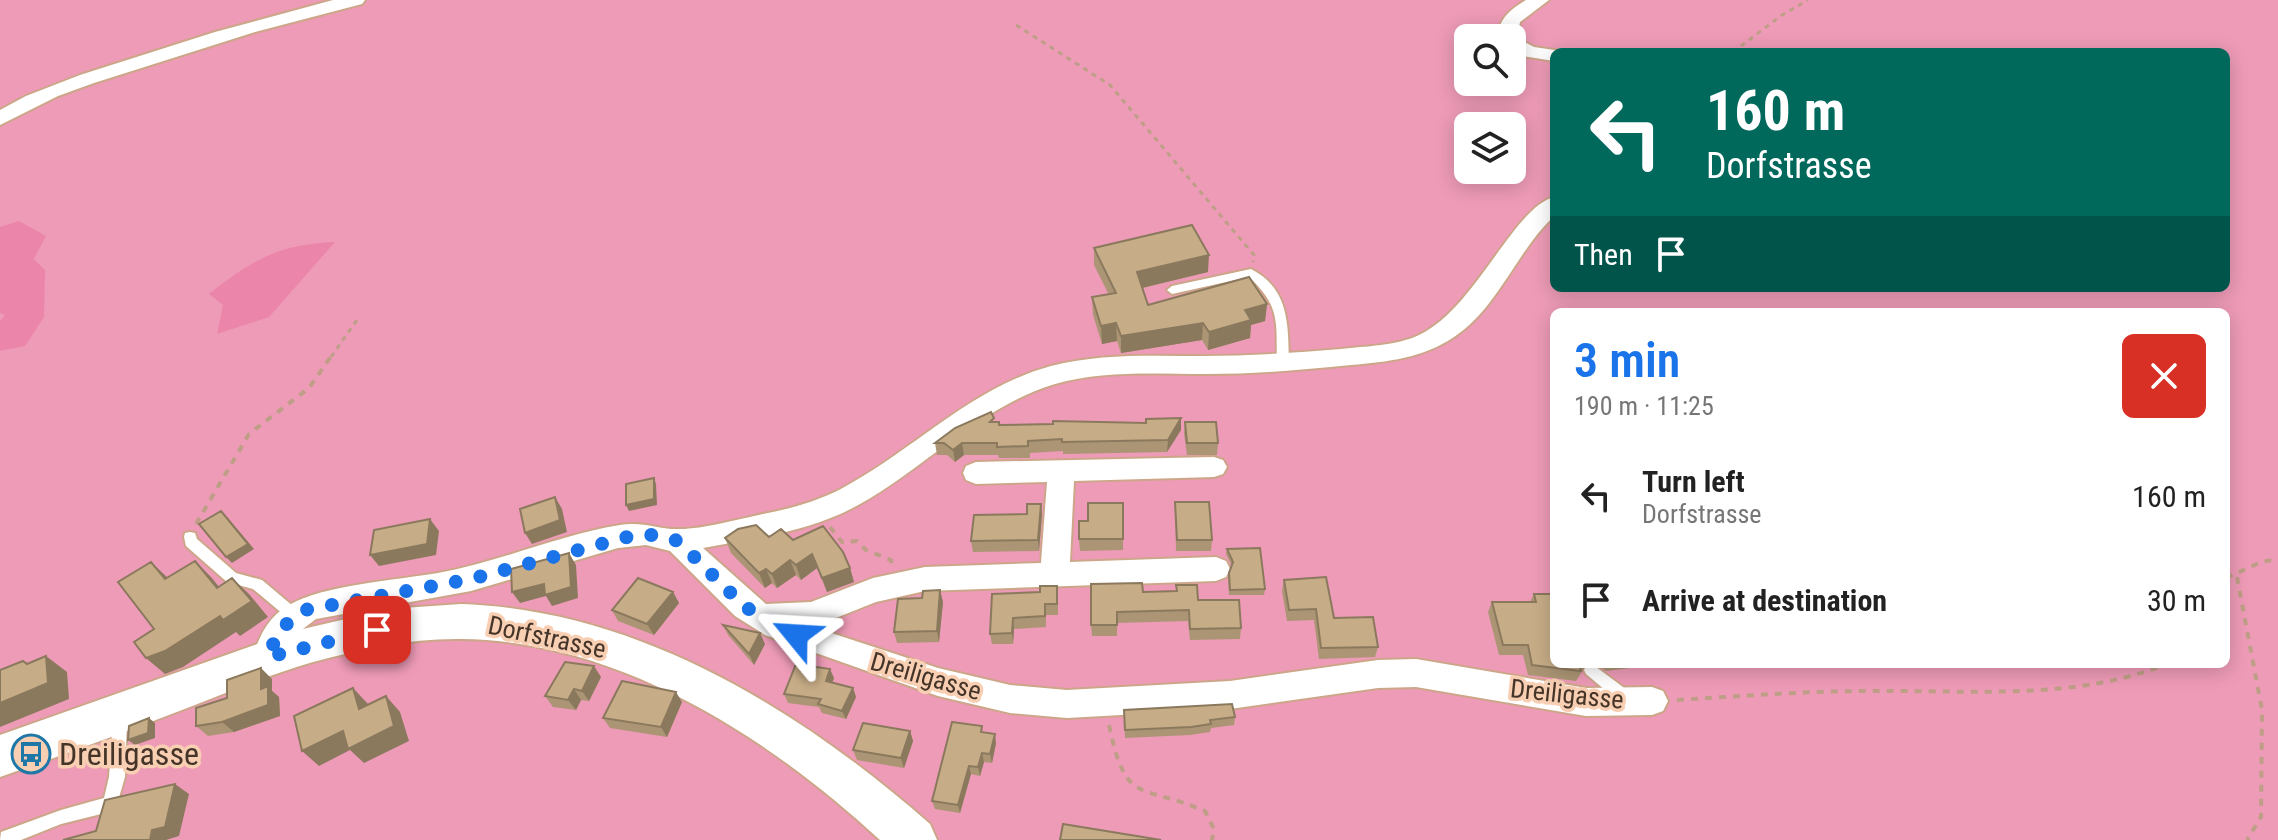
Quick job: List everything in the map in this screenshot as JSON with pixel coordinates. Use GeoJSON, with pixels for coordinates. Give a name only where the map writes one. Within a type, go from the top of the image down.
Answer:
{"type":"FeatureCollection","features":[{"type":"Feature","properties":{"kind":"street"},"geometry":{"type":"LineString","coordinates":[[0,119],[49,92],[240,30],[356,0]]}},
{"type":"Feature","properties":{"kind":"street"},"geometry":{"type":"LineString","coordinates":[[1509,24],[1540,0]]}},
{"type":"Feature","properties":{"kind":"street"},"geometry":{"type":"LineString","coordinates":[[1526,50],[1550,55]]}},
{"type":"Feature","properties":{"kind":"street"},"geometry":{"type":"LineString","coordinates":[[268,657],[279,630],[295,616],[326,604],[505,571],[618,537],[646,534],[678,541],[822,510],[864,488],[1015,389],[1049,376],[1102,366],[1283,363],[1407,349],[1449,331],[1484,291],[1521,237],[1550,208]]}},
{"type":"Feature","properties":{"kind":"street"},"geometry":{"type":"LineString","coordinates":[[976,473],[1214,467]]}},
{"type":"Feature","properties":{"kind":"street"},"geometry":{"type":"LineString","coordinates":[[1055,574],[1061,471]]}},
{"type":"Feature","properties":{"kind":"street","name":"Dreiligasse"},"geometry":{"type":"LineString","coordinates":[[678,541],[745,607],[760,617],[827,646],[985,694],[1037,702],[1105,703],[1230,695],[1398,673],[1454,678],[1586,702],[1641,702]]}},
{"type":"Feature","properties":{"kind":"street"},"geometry":{"type":"LineString","coordinates":[[760,617],[812,615],[904,581],[1216,569]]}},
{"type":"Feature","properties":{"kind":"street","name":"Dorfstrasse"},"geometry":{"type":"LineString","coordinates":[[1,760],[268,657],[334,638],[422,623],[477,622],[566,636],[611,650],[694,684],[825,767],[914,840]]}},
{"type":"Feature","properties":{"kind":"lane"},"geometry":{"type":"LineString","coordinates":[[1172,290],[1251,273],[1270,289],[1281,306],[1283,363]]}},
{"type":"Feature","properties":{"kind":"lane"},"geometry":{"type":"LineString","coordinates":[[190,537],[191,542],[232,578],[257,584],[295,616]]}},
{"type":"Feature","properties":{"kind":"lane"},"geometry":{"type":"LineString","coordinates":[[1586,702],[1590,668]]}},
{"type":"Feature","properties":{"kind":"lane"},"geometry":{"type":"LineString","coordinates":[[1591,668],[1641,702]]}},
{"type":"Feature","properties":{"kind":"lane"},"geometry":{"type":"LineString","coordinates":[[102,835],[117,777],[120,713]]}},
{"type":"Feature","properties":{"kind":"lane"},"geometry":{"type":"LineString","coordinates":[[1,840],[61,817],[110,804]]}},
{"type":"Feature","properties":{"kind":"path"},"geometry":{"type":"LineString","coordinates":[[1739,48],[1808,0]]}},
{"type":"Feature","properties":{"kind":"path"},"geometry":{"type":"LineString","coordinates":[[1016,25],[1110,85],[1254,255],[1251,273]]}},
{"type":"Feature","properties":{"kind":"path"},"geometry":{"type":"LineString","coordinates":[[190,537],[221,478],[249,434],[309,388],[357,320]]}},
{"type":"Feature","properties":{"kind":"path"},"geometry":{"type":"LineString","coordinates":[[822,510],[842,542],[857,541],[866,550],[887,558]]}},
{"type":"Feature","properties":{"kind":"path"},"geometry":{"type":"LineString","coordinates":[[2230,578],[2237,577],[2253,562],[2278,559]]}},
{"type":"Feature","properties":{"kind":"path"},"geometry":{"type":"LineString","coordinates":[[2237,577],[2262,710],[2261,817],[2247,840]]}},
{"type":"Feature","properties":{"kind":"path"},"geometry":{"type":"LineString","coordinates":[[1641,702],[1851,691],[2050,688],[2104,683],[2154,668]]}},
{"type":"Feature","properties":{"kind":"path"},"geometry":{"type":"LineString","coordinates":[[1105,703],[1115,759],[1128,782],[1151,796],[1182,802],[1205,811],[1214,829],[1212,840]]}},
{"type":"Feature","properties":{"kind":"shaded area"},"geometry":{"type":"Polygon","coordinates":[[[0,0],[2278,0],[2278,840],[0,840],[0,0]]]}},
{"type":"Feature","properties":{"kind":"shaded area"},"geometry":{"type":"Polygon","coordinates":[[[19,221],[46,236],[34,259],[45,270],[44,317],[25,346],[0,351],[0,321],[5,315],[0,313],[0,227],[19,221]]]}},
{"type":"Feature","properties":{"kind":"shaded area"},"geometry":{"type":"Polygon","coordinates":[[[335,242],[269,317],[217,334],[223,305],[209,294],[224,282],[253,263],[282,250],[335,242]]]}},
{"type":"Feature","properties":{"kind":"building"},"geometry":{"type":"Polygon","coordinates":[[[1192,225],[1209,255],[1137,272],[1148,305],[1249,277],[1267,304],[1245,310],[1251,320],[1209,332],[1203,323],[1121,336],[1116,323],[1101,326],[1092,297],[1116,293],[1094,248],[1192,225]]]}},
{"type":"Feature","properties":{"kind":"building"},"geometry":{"type":"Polygon","coordinates":[[[991,412],[994,418],[990,422],[999,422],[999,425],[1053,424],[1053,421],[1146,423],[1146,419],[1181,418],[1168,440],[1062,442],[1062,439],[1028,441],[1028,446],[997,447],[997,443],[962,443],[953,450],[944,443],[935,443],[955,428],[991,412]]]}},
{"type":"Feature","properties":{"kind":"building"},"geometry":{"type":"Polygon","coordinates":[[[1185,422],[1216,422],[1218,443],[1187,443],[1185,422]]]}},
{"type":"Feature","properties":{"kind":"building"},"geometry":{"type":"Polygon","coordinates":[[[654,478],[654,499],[626,505],[626,484],[654,478]]]}},
{"type":"Feature","properties":{"kind":"building"},"geometry":{"type":"Polygon","coordinates":[[[555,497],[560,520],[525,533],[520,509],[555,497]]]}},
{"type":"Feature","properties":{"kind":"building"},"geometry":{"type":"Polygon","coordinates":[[[1175,502],[1209,502],[1212,540],[1177,540],[1175,502]]]}},
{"type":"Feature","properties":{"kind":"building"},"geometry":{"type":"Polygon","coordinates":[[[1088,503],[1123,503],[1123,539],[1079,539],[1079,521],[1088,521],[1088,503]]]}},
{"type":"Feature","properties":{"kind":"building"},"geometry":{"type":"Polygon","coordinates":[[[1027,504],[1041,504],[1038,540],[971,541],[974,515],[1027,514],[1027,504]]]}},
{"type":"Feature","properties":{"kind":"building"},"geometry":{"type":"Polygon","coordinates":[[[221,511],[248,544],[226,557],[199,524],[221,511]]]}},
{"type":"Feature","properties":{"kind":"building"},"geometry":{"type":"Polygon","coordinates":[[[430,519],[427,544],[370,555],[374,530],[430,519]]]}},
{"type":"Feature","properties":{"kind":"building"},"geometry":{"type":"Polygon","coordinates":[[[756,525],[769,537],[781,529],[793,540],[823,526],[843,552],[850,568],[822,578],[812,554],[796,565],[790,560],[772,574],[766,569],[759,573],[725,538],[738,529],[756,525]]]}},
{"type":"Feature","properties":{"kind":"building"},"geometry":{"type":"Polygon","coordinates":[[[1260,548],[1265,589],[1230,590],[1229,573],[1233,562],[1227,549],[1260,548]]]}},
{"type":"Feature","properties":{"kind":"building"},"geometry":{"type":"Polygon","coordinates":[[[569,553],[571,587],[545,595],[544,584],[512,592],[511,569],[569,553]]]}},
{"type":"Feature","properties":{"kind":"building"},"geometry":{"type":"Polygon","coordinates":[[[195,561],[217,588],[232,578],[252,601],[223,620],[220,616],[165,651],[146,658],[134,642],[154,629],[118,582],[151,562],[165,579],[195,561]]]}},
{"type":"Feature","properties":{"kind":"building"},"geometry":{"type":"Polygon","coordinates":[[[1326,577],[1334,618],[1373,617],[1378,647],[1321,648],[1316,609],[1289,610],[1284,580],[1326,577]]]}},
{"type":"Feature","properties":{"kind":"building"},"geometry":{"type":"Polygon","coordinates":[[[638,578],[673,592],[647,624],[612,610],[638,578]]]}},
{"type":"Feature","properties":{"kind":"building"},"geometry":{"type":"Polygon","coordinates":[[[1142,583],[1143,592],[1177,591],[1176,585],[1197,585],[1198,600],[1239,600],[1241,628],[1190,629],[1189,610],[1117,612],[1117,625],[1091,625],[1091,584],[1142,583]]]}},
{"type":"Feature","properties":{"kind":"building"},"geometry":{"type":"Polygon","coordinates":[[[1040,586],[1057,586],[1057,604],[1045,604],[1045,616],[1013,618],[1012,633],[990,634],[992,594],[1040,592],[1040,586]]]}},
{"type":"Feature","properties":{"kind":"building"},"geometry":{"type":"Polygon","coordinates":[[[940,590],[937,631],[894,632],[898,599],[922,598],[923,591],[940,590]]]}},
{"type":"Feature","properties":{"kind":"building"},"geometry":{"type":"Polygon","coordinates":[[[1534,594],[1550,594],[1550,667],[1532,665],[1528,645],[1503,645],[1492,602],[1536,602],[1534,594]]]}},
{"type":"Feature","properties":{"kind":"building"},"geometry":{"type":"Polygon","coordinates":[[[723,625],[760,633],[749,654],[723,625]]]}},
{"type":"Feature","properties":{"kind":"building"},"geometry":{"type":"Polygon","coordinates":[[[46,656],[48,683],[0,703],[0,670],[46,656]]]}},
{"type":"Feature","properties":{"kind":"building"},"geometry":{"type":"Polygon","coordinates":[[[565,662],[594,666],[582,691],[574,689],[568,700],[545,696],[565,662]]]}},
{"type":"Feature","properties":{"kind":"building"},"geometry":{"type":"Polygon","coordinates":[[[796,664],[830,669],[826,681],[853,688],[842,711],[818,704],[821,699],[784,694],[796,664]]]}},
{"type":"Feature","properties":{"kind":"building"},"geometry":{"type":"Polygon","coordinates":[[[261,668],[261,689],[268,686],[268,705],[222,722],[196,726],[196,708],[227,698],[227,680],[261,668]]]}},
{"type":"Feature","properties":{"kind":"building"},"geometry":{"type":"Polygon","coordinates":[[[622,681],[676,692],[661,727],[603,718],[622,681]]]}},
{"type":"Feature","properties":{"kind":"building"},"geometry":{"type":"Polygon","coordinates":[[[353,688],[359,709],[386,696],[394,726],[348,749],[343,731],[302,751],[294,716],[353,688]]]}},
{"type":"Feature","properties":{"kind":"building"},"geometry":{"type":"Polygon","coordinates":[[[1232,704],[1235,717],[1210,720],[1211,724],[1125,730],[1124,710],[1232,704]]]}},
{"type":"Feature","properties":{"kind":"building"},"geometry":{"type":"Polygon","coordinates":[[[149,718],[148,733],[128,740],[129,726],[149,718]]]}},
{"type":"Feature","properties":{"kind":"building"},"geometry":{"type":"Polygon","coordinates":[[[952,722],[982,726],[981,732],[995,734],[990,754],[982,753],[978,767],[969,766],[958,805],[932,801],[952,722]]]}},
{"type":"Feature","properties":{"kind":"building"},"geometry":{"type":"Polygon","coordinates":[[[863,723],[910,731],[901,758],[853,750],[863,723]]]}},
{"type":"Feature","properties":{"kind":"building"},"geometry":{"type":"Polygon","coordinates":[[[175,784],[165,827],[152,830],[150,840],[63,840],[96,831],[105,800],[175,784]]]}},
{"type":"Feature","properties":{"kind":"building"},"geometry":{"type":"Polygon","coordinates":[[[1063,824],[1161,840],[1060,840],[1063,824]]]}},
{"type":"Feature","properties":{"kind":"place","name":"Dreiligasse"},"geometry":{"type":"Point","coordinates":[31,754]}},
{"type":"Feature","properties":{"kind":"route"},"geometry":{"type":"LineString","coordinates":[[377,630],[334,638],[268,657],[279,630],[305,610],[471,579],[618,537],[646,534],[678,541],[745,607],[796,635]]}}]}
